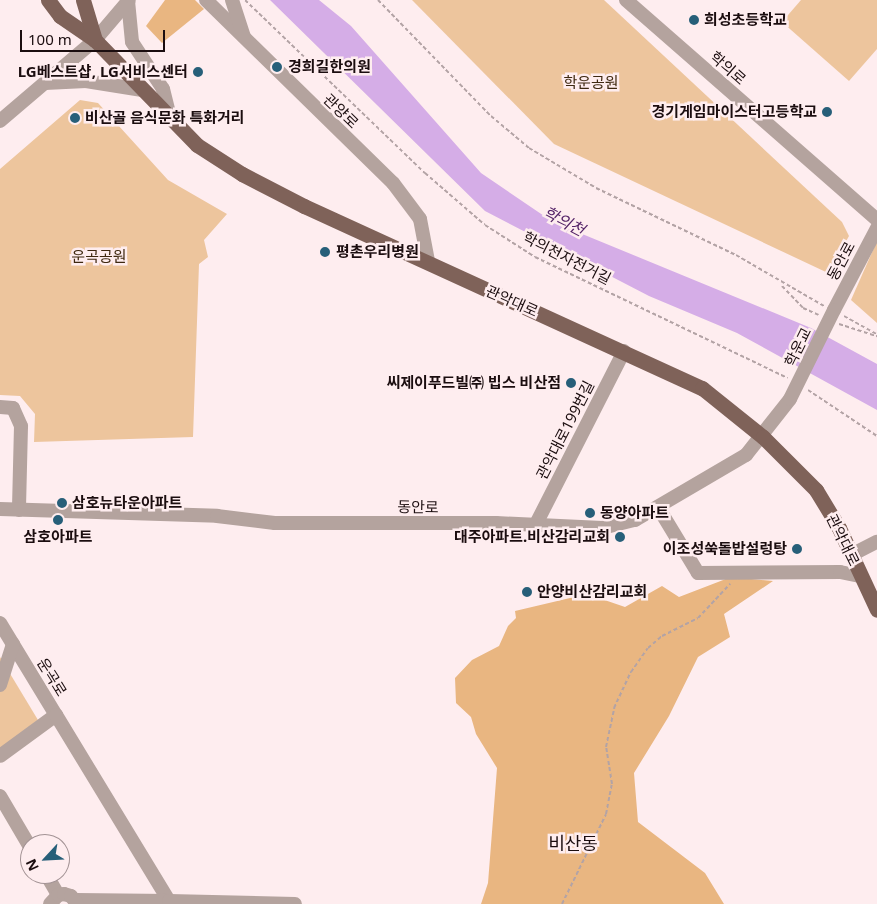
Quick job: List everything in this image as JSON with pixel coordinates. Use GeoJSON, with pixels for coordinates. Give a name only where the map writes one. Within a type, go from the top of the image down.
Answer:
{"type":"FeatureCollection","features":[{"type":"Feature","properties":{"kind":"main road","name":"관악대로"},"geometry":{"type":"LineString","coordinates":[[48,0],[60,16],[95,40],[197,145],[268,188],[702,388],[763,437],[816,490],[851,555],[877,610]]}},
{"type":"Feature","properties":{"kind":"main road","name":"관악대로"},"geometry":{"type":"LineString","coordinates":[[83,0],[95,40]]}},
{"type":"Feature","properties":{"kind":"street","name":"관양로"},"geometry":{"type":"LineString","coordinates":[[206,0],[393,183],[420,219],[428,261]]}},
{"type":"Feature","properties":{"kind":"street"},"geometry":{"type":"LineString","coordinates":[[232,0],[245,39]]}},
{"type":"Feature","properties":{"kind":"street","name":"학의로"},"geometry":{"type":"LineString","coordinates":[[626,0],[877,220]]}},
{"type":"Feature","properties":{"kind":"street"},"geometry":{"type":"LineString","coordinates":[[0,121],[95,40],[129,1]]}},
{"type":"Feature","properties":{"kind":"street"},"geometry":{"type":"LineString","coordinates":[[129,1],[132,42],[163,89],[170,118]]}},
{"type":"Feature","properties":{"kind":"street"},"geometry":{"type":"LineString","coordinates":[[44,83],[86,80],[142,90]]}},
{"type":"Feature","properties":{"kind":"street","name":"동안로"},"geometry":{"type":"LineString","coordinates":[[834,311],[877,228]]}},
{"type":"Feature","properties":{"kind":"street","name":"학운교"},"geometry":{"type":"LineString","coordinates":[[790,399],[834,311]]}},
{"type":"Feature","properties":{"kind":"street","name":"관악대로199번길"},"geometry":{"type":"LineString","coordinates":[[536,524],[624,351]]}},
{"type":"Feature","properties":{"kind":"street","name":"동안로"},"geometry":{"type":"LineString","coordinates":[[0,509],[216,516],[275,523],[536,524],[602,528],[635,520],[746,455],[763,437],[790,399]]}},
{"type":"Feature","properties":{"kind":"street"},"geometry":{"type":"LineString","coordinates":[[0,407],[13,408],[21,426],[19,510]]}},
{"type":"Feature","properties":{"kind":"street"},"geometry":{"type":"LineString","coordinates":[[658,507],[698,573],[840,572],[861,576]]}},
{"type":"Feature","properties":{"kind":"street"},"geometry":{"type":"LineString","coordinates":[[851,555],[877,542]]}},
{"type":"Feature","properties":{"kind":"street","name":"운곡로"},"geometry":{"type":"LineString","coordinates":[[0,623],[56,715],[0,756]]}},
{"type":"Feature","properties":{"kind":"street"},"geometry":{"type":"LineString","coordinates":[[0,685],[13,644]]}},
{"type":"Feature","properties":{"kind":"street"},"geometry":{"type":"LineString","coordinates":[[56,715],[169,903]]}},
{"type":"Feature","properties":{"kind":"street"},"geometry":{"type":"LineString","coordinates":[[0,796],[22,834]]}},
{"type":"Feature","properties":{"kind":"street"},"geometry":{"type":"LineString","coordinates":[[49,884],[54,899],[64,894],[76,902],[295,904]]}},
{"type":"Feature","properties":{"kind":"path","name":"학의천자전거길"},"geometry":{"type":"LineString","coordinates":[[245,0],[425,173],[485,225],[535,257],[795,382]]}},
{"type":"Feature","properties":{"kind":"path"},"geometry":{"type":"LineString","coordinates":[[378,0],[491,116],[529,148],[596,188],[736,255],[877,334]]}},
{"type":"Feature","properties":{"kind":"path"},"geometry":{"type":"LineString","coordinates":[[803,386],[877,436]]}},
{"type":"Feature","properties":{"kind":"path"},"geometry":{"type":"LineString","coordinates":[[562,904],[606,814],[612,784],[606,747],[614,708],[631,672],[648,648],[662,636],[698,618],[738,573]]}},
{"type":"Feature","properties":{"kind":"green space","name":"학운공원"},"geometry":{"type":"Polygon","coordinates":[[[412,0],[604,0],[842,222],[849,236],[828,273],[554,144],[412,0]]]}},
{"type":"Feature","properties":{"kind":"green space"},"geometry":{"type":"Polygon","coordinates":[[[801,0],[877,0],[877,49],[849,81],[782,22],[801,0]]]}},
{"type":"Feature","properties":{"kind":"green space","name":"운곡공원"},"geometry":{"type":"Polygon","coordinates":[[[80,100],[98,103],[168,180],[227,214],[204,240],[208,257],[199,264],[193,437],[34,442],[35,414],[20,396],[0,395],[0,169],[80,100]]]}},
{"type":"Feature","properties":{"kind":"green space"},"geometry":{"type":"Polygon","coordinates":[[[877,241],[877,323],[851,300],[877,241]]]}},
{"type":"Feature","properties":{"kind":"green space"},"geometry":{"type":"Polygon","coordinates":[[[0,657],[38,720],[0,749],[0,657]]]}},
{"type":"Feature","properties":{"kind":"shaded area"},"geometry":{"type":"Polygon","coordinates":[[[165,0],[195,0],[204,9],[162,43],[146,26],[165,0]]]}},
{"type":"Feature","properties":{"kind":"shaded area","name":"학의천"},"geometry":{"type":"Polygon","coordinates":[[[270,0],[319,0],[351,26],[481,173],[553,222],[811,328],[877,364],[877,410],[737,333],[649,296],[485,211],[270,0]]]}},
{"type":"Feature","properties":{"kind":"shaded area"},"geometry":{"type":"Polygon","coordinates":[[[731,577],[773,581],[724,614],[730,637],[698,657],[669,716],[634,773],[638,822],[705,873],[724,904],[481,904],[488,883],[497,768],[476,734],[471,717],[456,703],[455,678],[472,660],[499,646],[508,626],[516,618],[515,611],[587,594],[625,607],[662,586],[679,597],[731,577]]]}},
{"type":"Feature","properties":{"kind":"place","name":"희성초등학교"},"geometry":{"type":"Point","coordinates":[694,20]}},
{"type":"Feature","properties":{"kind":"place","name":"경희길한의원"},"geometry":{"type":"Point","coordinates":[277,67]}},
{"type":"Feature","properties":{"kind":"place","name":"LG베스트샵, LG서비스센터"},"geometry":{"type":"Point","coordinates":[198,72]}},
{"type":"Feature","properties":{"kind":"place","name":"경기게임마이스터고등학교"},"geometry":{"type":"Point","coordinates":[827,112]}},
{"type":"Feature","properties":{"kind":"place","name":"비산골 음식문화 특화거리"},"geometry":{"type":"Point","coordinates":[75,118]}},
{"type":"Feature","properties":{"kind":"place","name":"평촌우리병원"},"geometry":{"type":"Point","coordinates":[325,252]}},
{"type":"Feature","properties":{"kind":"place","name":"씨제이푸드빌㈜ 빕스 비산점"},"geometry":{"type":"Point","coordinates":[571,383]}},
{"type":"Feature","properties":{"kind":"place","name":"삼호뉴타운아파트"},"geometry":{"type":"Point","coordinates":[62,503]}},
{"type":"Feature","properties":{"kind":"place","name":"동양아파트"},"geometry":{"type":"Point","coordinates":[590,513]}},
{"type":"Feature","properties":{"kind":"place","name":"삼호아파트"},"geometry":{"type":"Point","coordinates":[58,520]}},
{"type":"Feature","properties":{"kind":"place","name":"대주아파트.비산감리교회"},"geometry":{"type":"Point","coordinates":[620,537]}},
{"type":"Feature","properties":{"kind":"place","name":"이조성쑥돌밥설렁탕"},"geometry":{"type":"Point","coordinates":[797,549]}},
{"type":"Feature","properties":{"kind":"place","name":"안양비산감리교회"},"geometry":{"type":"Point","coordinates":[527,592]}},
{"type":"Feature","properties":{"kind":"district","name":"비산동"},"geometry":{"type":"Point","coordinates":[573,843]}}]}
